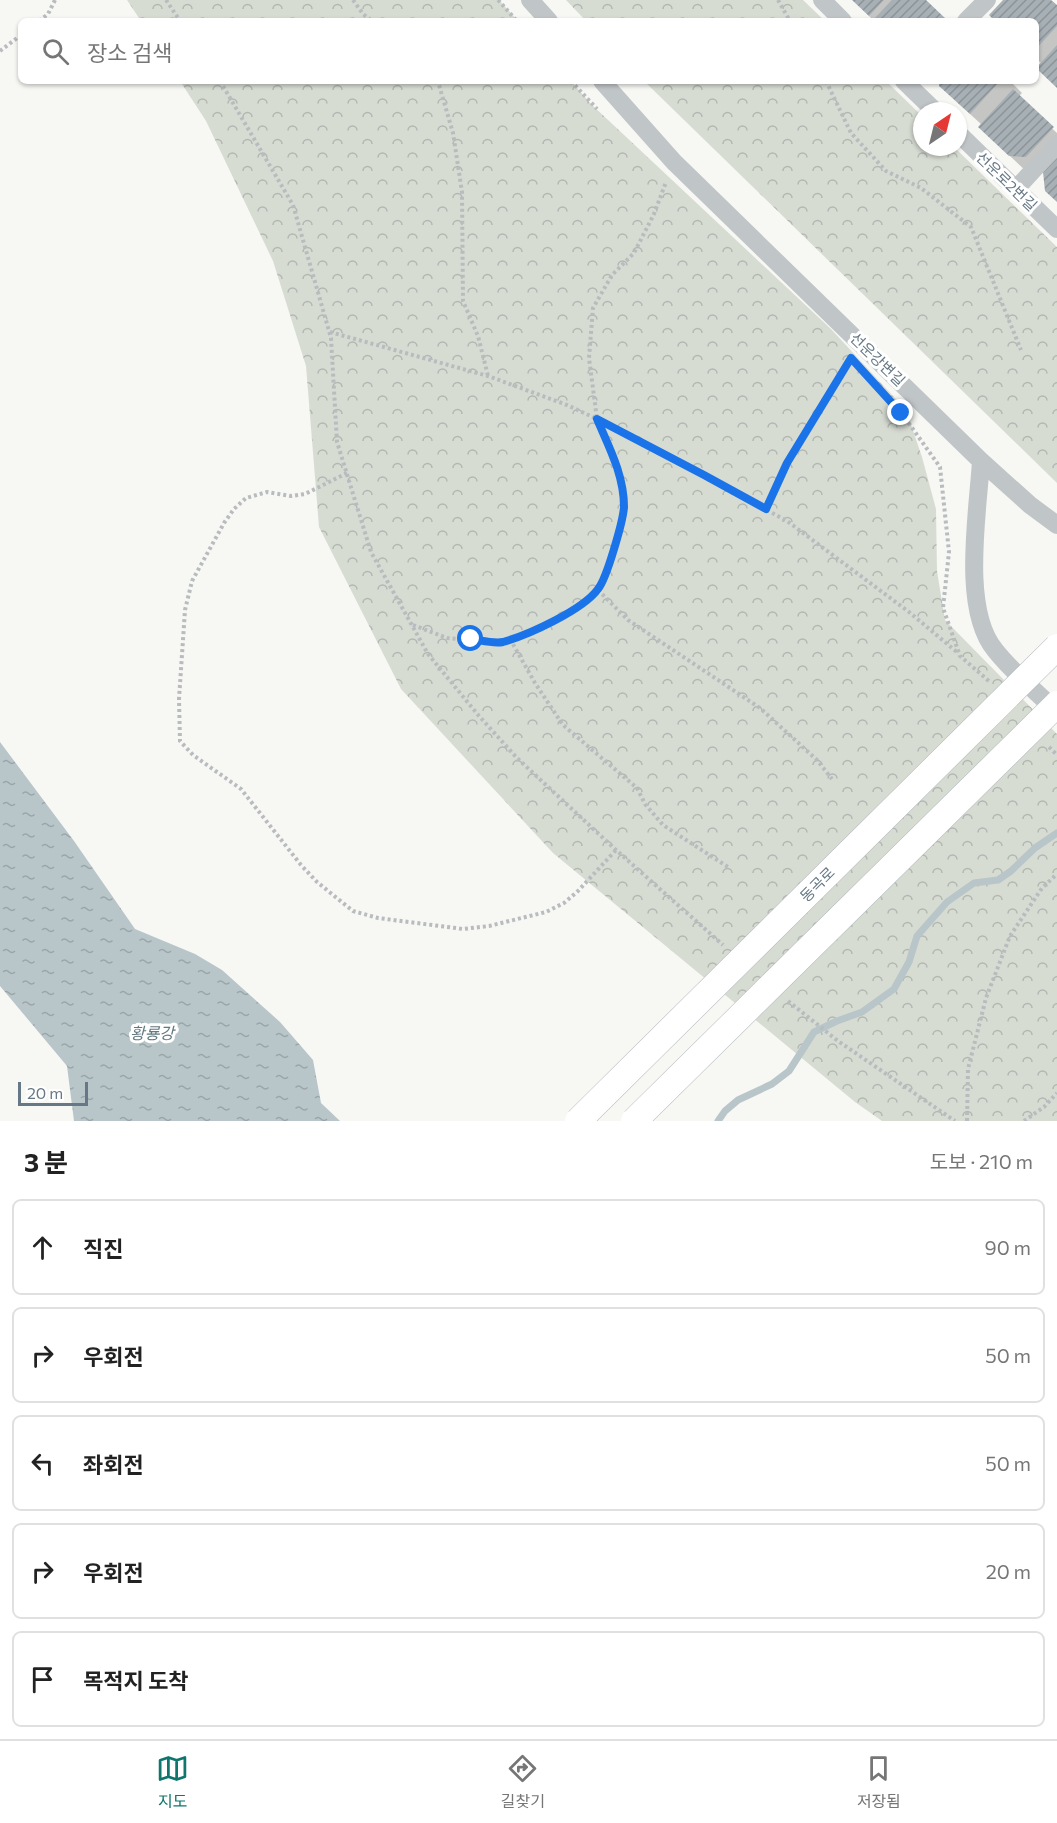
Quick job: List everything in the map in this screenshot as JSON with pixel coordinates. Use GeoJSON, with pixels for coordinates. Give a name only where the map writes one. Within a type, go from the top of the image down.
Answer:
{"type":"FeatureCollection","features":[{"type":"Feature","properties":{"kind":"main road","name":"동곡로"},"geometry":{"type":"LineString","coordinates":[[578,1121],[1057,646]]}},
{"type":"Feature","properties":{"kind":"main road"},"geometry":{"type":"LineString","coordinates":[[634,1121],[1057,704]]}},
{"type":"Feature","properties":{"kind":"street"},"geometry":{"type":"LineString","coordinates":[[530,0],[546,18]]}},
{"type":"Feature","properties":{"kind":"street"},"geometry":{"type":"LineString","coordinates":[[822,0],[840,18]]}},
{"type":"Feature","properties":{"kind":"street"},"geometry":{"type":"LineString","coordinates":[[969,18],[987,0]]}},
{"type":"Feature","properties":{"kind":"street","name":"선운강변길"},"geometry":{"type":"LineString","coordinates":[[605,84],[674,162],[981,461],[1030,505]]}},
{"type":"Feature","properties":{"kind":"street"},"geometry":{"type":"LineString","coordinates":[[908,84],[926,102]]}},
{"type":"Feature","properties":{"kind":"street","name":"선운로2번길"},"geometry":{"type":"LineString","coordinates":[[967,142],[1057,229]]}},
{"type":"Feature","properties":{"kind":"street"},"geometry":{"type":"LineString","coordinates":[[1016,189],[1057,144]]}},
{"type":"Feature","properties":{"kind":"street"},"geometry":{"type":"LineString","coordinates":[[981,461],[974,573],[981,627],[994,650],[1057,712]]}},
{"type":"Feature","properties":{"kind":"street"},"geometry":{"type":"LineString","coordinates":[[1030,505],[1057,518]]}},
{"type":"Feature","properties":{"kind":"street"},"geometry":{"type":"LineString","coordinates":[[1030,505],[1057,525]]}},
{"type":"Feature","properties":{"kind":"path"},"geometry":{"type":"LineString","coordinates":[[43,18],[48,14],[55,0]]}},
{"type":"Feature","properties":{"kind":"path"},"geometry":{"type":"LineString","coordinates":[[166,0],[178,18]]}},
{"type":"Feature","properties":{"kind":"path"},"geometry":{"type":"LineString","coordinates":[[352,0],[368,18]]}},
{"type":"Feature","properties":{"kind":"path"},"geometry":{"type":"LineString","coordinates":[[498,0],[514,18]]}},
{"type":"Feature","properties":{"kind":"path"},"geometry":{"type":"LineString","coordinates":[[777,0],[788,18]]}},
{"type":"Feature","properties":{"kind":"path"},"geometry":{"type":"LineString","coordinates":[[0,51],[18,37]]}},
{"type":"Feature","properties":{"kind":"path"},"geometry":{"type":"LineString","coordinates":[[222,84],[293,205],[330,332],[338,442],[371,552],[428,654],[517,758],[731,952]]}},
{"type":"Feature","properties":{"kind":"path"},"geometry":{"type":"LineString","coordinates":[[438,84],[453,133],[462,192],[463,301],[478,336],[488,376]]}},
{"type":"Feature","properties":{"kind":"path"},"geometry":{"type":"LineString","coordinates":[[574,84],[602,114]]}},
{"type":"Feature","properties":{"kind":"path"},"geometry":{"type":"LineString","coordinates":[[827,84],[851,133],[886,171],[921,188],[971,227],[1021,350]]}},
{"type":"Feature","properties":{"kind":"path"},"geometry":{"type":"LineString","coordinates":[[412,625],[447,638],[500,643],[555,621],[574,609],[598,590],[606,576],[624,508],[620,476],[597,419],[589,358],[593,308],[612,275],[634,253],[654,214],[674,162]]}},
{"type":"Feature","properties":{"kind":"path"},"geometry":{"type":"LineString","coordinates":[[330,332],[488,376],[567,405],[694,469],[788,521],[909,612],[994,688]]}},
{"type":"Feature","properties":{"kind":"path"},"geometry":{"type":"LineString","coordinates":[[766,509],[787,463],[851,358],[858,366]]}},
{"type":"Feature","properties":{"kind":"path"},"geometry":{"type":"LineString","coordinates":[[901,413],[940,467],[950,552],[943,608],[960,656]]}},
{"type":"Feature","properties":{"kind":"path"},"geometry":{"type":"LineString","coordinates":[[347,472],[305,494],[291,496],[267,492],[246,498],[234,508],[224,523],[192,580],[185,610],[179,699],[180,741],[193,755],[241,789],[317,882],[353,911],[378,918],[463,929],[489,926],[546,912],[564,903],[578,891],[616,850]]}},
{"type":"Feature","properties":{"kind":"path"},"geometry":{"type":"LineString","coordinates":[[598,590],[628,621],[760,708],[817,760],[832,779]]}},
{"type":"Feature","properties":{"kind":"path"},"geometry":{"type":"LineString","coordinates":[[510,639],[535,683],[564,725],[637,788],[645,804],[663,825],[728,867]]}},
{"type":"Feature","properties":{"kind":"path"},"geometry":{"type":"LineString","coordinates":[[1041,739],[1057,755]]}},
{"type":"Feature","properties":{"kind":"path"},"geometry":{"type":"LineString","coordinates":[[967,1121],[968,1069],[986,998],[1010,936],[1042,888],[1057,874]]}},
{"type":"Feature","properties":{"kind":"path"},"geometry":{"type":"LineString","coordinates":[[784,998],[838,1041],[956,1121]]}},
{"type":"Feature","properties":{"kind":"path"},"geometry":{"type":"LineString","coordinates":[[1024,1121],[1044,1107],[1057,1093]]}},
{"type":"Feature","properties":{"kind":"green space"},"geometry":{"type":"Polygon","coordinates":[[[127,0],[499,0],[515,18],[139,18],[127,0]]]}},
{"type":"Feature","properties":{"kind":"green space"},"geometry":{"type":"Polygon","coordinates":[[[566,0],[803,0],[822,18],[583,18],[566,0]]]}},
{"type":"Feature","properties":{"kind":"green space"},"geometry":{"type":"Polygon","coordinates":[[[182,84],[574,84],[591,104],[831,329],[906,410],[936,509],[937,571],[945,620],[1057,734],[1057,1121],[882,1121],[855,1102],[553,853],[401,689],[319,527],[306,366],[273,261],[206,121],[182,84]]]}},
{"type":"Feature","properties":{"kind":"green space"},"geometry":{"type":"Polygon","coordinates":[[[647,84],[889,84],[913,107],[913,156],[963,156],[1057,247],[1057,483],[647,84]]]}},
{"type":"Feature","properties":{"kind":"water","name":"황룡강"},"geometry":{"type":"Polygon","coordinates":[[[0,742],[74,841],[135,929],[195,954],[222,970],[280,1022],[313,1060],[321,1103],[340,1121],[74,1121],[67,1066],[0,986],[0,742]]]}},
{"type":"Feature","properties":{"kind":"building"},"geometry":{"type":"Polygon","coordinates":[[[852,0],[884,0],[869,16],[852,0]]]}},
{"type":"Feature","properties":{"kind":"building"},"geometry":{"type":"Polygon","coordinates":[[[892,0],[926,0],[945,18],[875,18],[892,0]]]}},
{"type":"Feature","properties":{"kind":"building"},"geometry":{"type":"Polygon","coordinates":[[[1003,0],[1051,0],[1057,5],[1057,26],[1039,46],[1039,18],[992,18],[989,15],[1003,0]]]}},
{"type":"Feature","properties":{"kind":"building"},"geometry":{"type":"Polygon","coordinates":[[[1057,45],[1057,88],[1039,71],[1039,65],[1057,45]]]}},
{"type":"Feature","properties":{"kind":"building"},"geometry":{"type":"Polygon","coordinates":[[[939,84],[997,84],[970,114],[967,111],[967,102],[957,102],[939,84]]]}},
{"type":"Feature","properties":{"kind":"building"},"geometry":{"type":"Polygon","coordinates":[[[1013,89],[1054,127],[1026,157],[1009,156],[978,127],[1013,89]]]}},
{"type":"Feature","properties":{"kind":"building"},"geometry":{"type":"Polygon","coordinates":[[[1057,158],[1057,202],[1045,191],[1043,172],[1057,158]]]}},
{"type":"Feature","properties":{"kind":"waterway"},"geometry":{"type":"LineString","coordinates":[[718,1121],[725,1111],[738,1100],[772,1084],[789,1071],[814,1032],[862,1012],[894,989],[909,962],[917,936],[947,902],[974,883],[998,880],[1035,848],[1057,833]]}},
{"type":"Feature","properties":{"kind":"route"},"geometry":{"type":"LineString","coordinates":[[471,639],[500,643],[527,633],[555,621],[598,590],[606,576],[624,508],[620,476],[597,419],[766,509],[787,463],[851,358],[901,413]]}}]}
